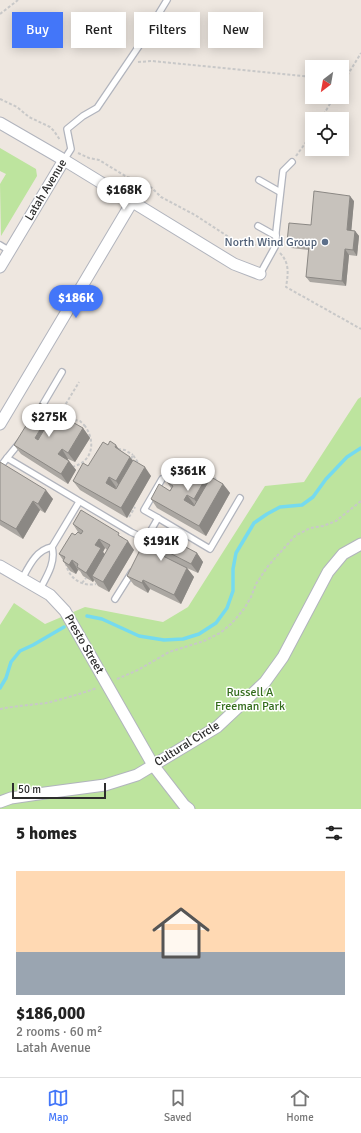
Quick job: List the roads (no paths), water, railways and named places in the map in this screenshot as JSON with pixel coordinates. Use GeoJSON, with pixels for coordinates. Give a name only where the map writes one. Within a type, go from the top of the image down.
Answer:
{"type":"FeatureCollection","features":[{"type":"Feature","properties":{"kind":"street"},"geometry":{"type":"LineString","coordinates":[[0,123],[64,160],[234,264],[260,274]]}},
{"type":"Feature","properties":{"kind":"street","name":"Latah Avenue"},"geometry":{"type":"LineString","coordinates":[[0,267],[64,160]]}},
{"type":"Feature","properties":{"kind":"street"},"geometry":{"type":"LineString","coordinates":[[0,424],[132,202]]}},
{"type":"Feature","properties":{"kind":"street","name":"Cultural Circle"},"geometry":{"type":"LineString","coordinates":[[0,802],[11,798],[105,786],[136,775],[217,727],[265,682],[284,657],[328,572],[343,554],[361,544]]}},
{"type":"Feature","properties":{"kind":"street","name":"Presto Street"},"geometry":{"type":"LineString","coordinates":[[0,566],[50,595],[65,611],[153,765],[184,805],[189,809]]}},
{"type":"Feature","properties":{"kind":"lane","name":"Latah Avenue"},"geometry":{"type":"LineString","coordinates":[[64,160],[71,149],[67,129],[83,116],[97,108],[139,46],[167,0]]}},
{"type":"Feature","properties":{"kind":"lane"},"geometry":{"type":"LineString","coordinates":[[260,274],[274,249],[283,171],[292,162]]}},
{"type":"Feature","properties":{"kind":"lane"},"geometry":{"type":"LineString","coordinates":[[260,180],[280,192]]}},
{"type":"Feature","properties":{"kind":"lane"},"geometry":{"type":"LineString","coordinates":[[258,226],[276,236]]}},
{"type":"Feature","properties":{"kind":"lane"},"geometry":{"type":"LineString","coordinates":[[0,245],[10,251]]}},
{"type":"Feature","properties":{"kind":"lane"},"geometry":{"type":"LineString","coordinates":[[34,419],[62,372]]}},
{"type":"Feature","properties":{"kind":"lane"},"geometry":{"type":"LineString","coordinates":[[0,467],[22,440]]}},
{"type":"Feature","properties":{"kind":"lane"},"geometry":{"type":"LineString","coordinates":[[7,458],[79,502],[146,539]]}},
{"type":"Feature","properties":{"kind":"lane"},"geometry":{"type":"LineString","coordinates":[[162,479],[144,510],[210,549],[240,498]]}},
{"type":"Feature","properties":{"kind":"lane"},"geometry":{"type":"LineString","coordinates":[[40,589],[54,555],[52,547],[79,502]]}},
{"type":"Feature","properties":{"kind":"lane"},"geometry":{"type":"LineString","coordinates":[[144,546],[146,539],[158,518]]}},
{"type":"Feature","properties":{"kind":"lane"},"geometry":{"type":"LineString","coordinates":[[22,579],[37,554],[45,548],[52,547]]}},
{"type":"Feature","properties":{"kind":"lane"},"geometry":{"type":"LineString","coordinates":[[115,599],[135,566]]}},
{"type":"Feature","properties":{"kind":"waterway"},"geometry":{"type":"LineString","coordinates":[[87,616],[102,619],[139,636],[164,640],[183,639],[199,634],[216,623],[227,608],[233,591],[233,569],[236,553],[254,523],[280,507],[302,505],[313,497],[326,479],[347,457],[361,448]]}},
{"type":"Feature","properties":{"kind":"waterway"},"geometry":{"type":"LineString","coordinates":[[0,688],[6,678],[11,662],[20,651],[64,627]]}},
{"type":"Feature","properties":{"kind":"place","name":"North Wind Group"},"geometry":{"type":"Point","coordinates":[325,242]}},
{"type":"Feature","properties":{"kind":"park label","name":"Russell A Freeman Park"},"geometry":{"type":"Point","coordinates":[250,699]}}]}
